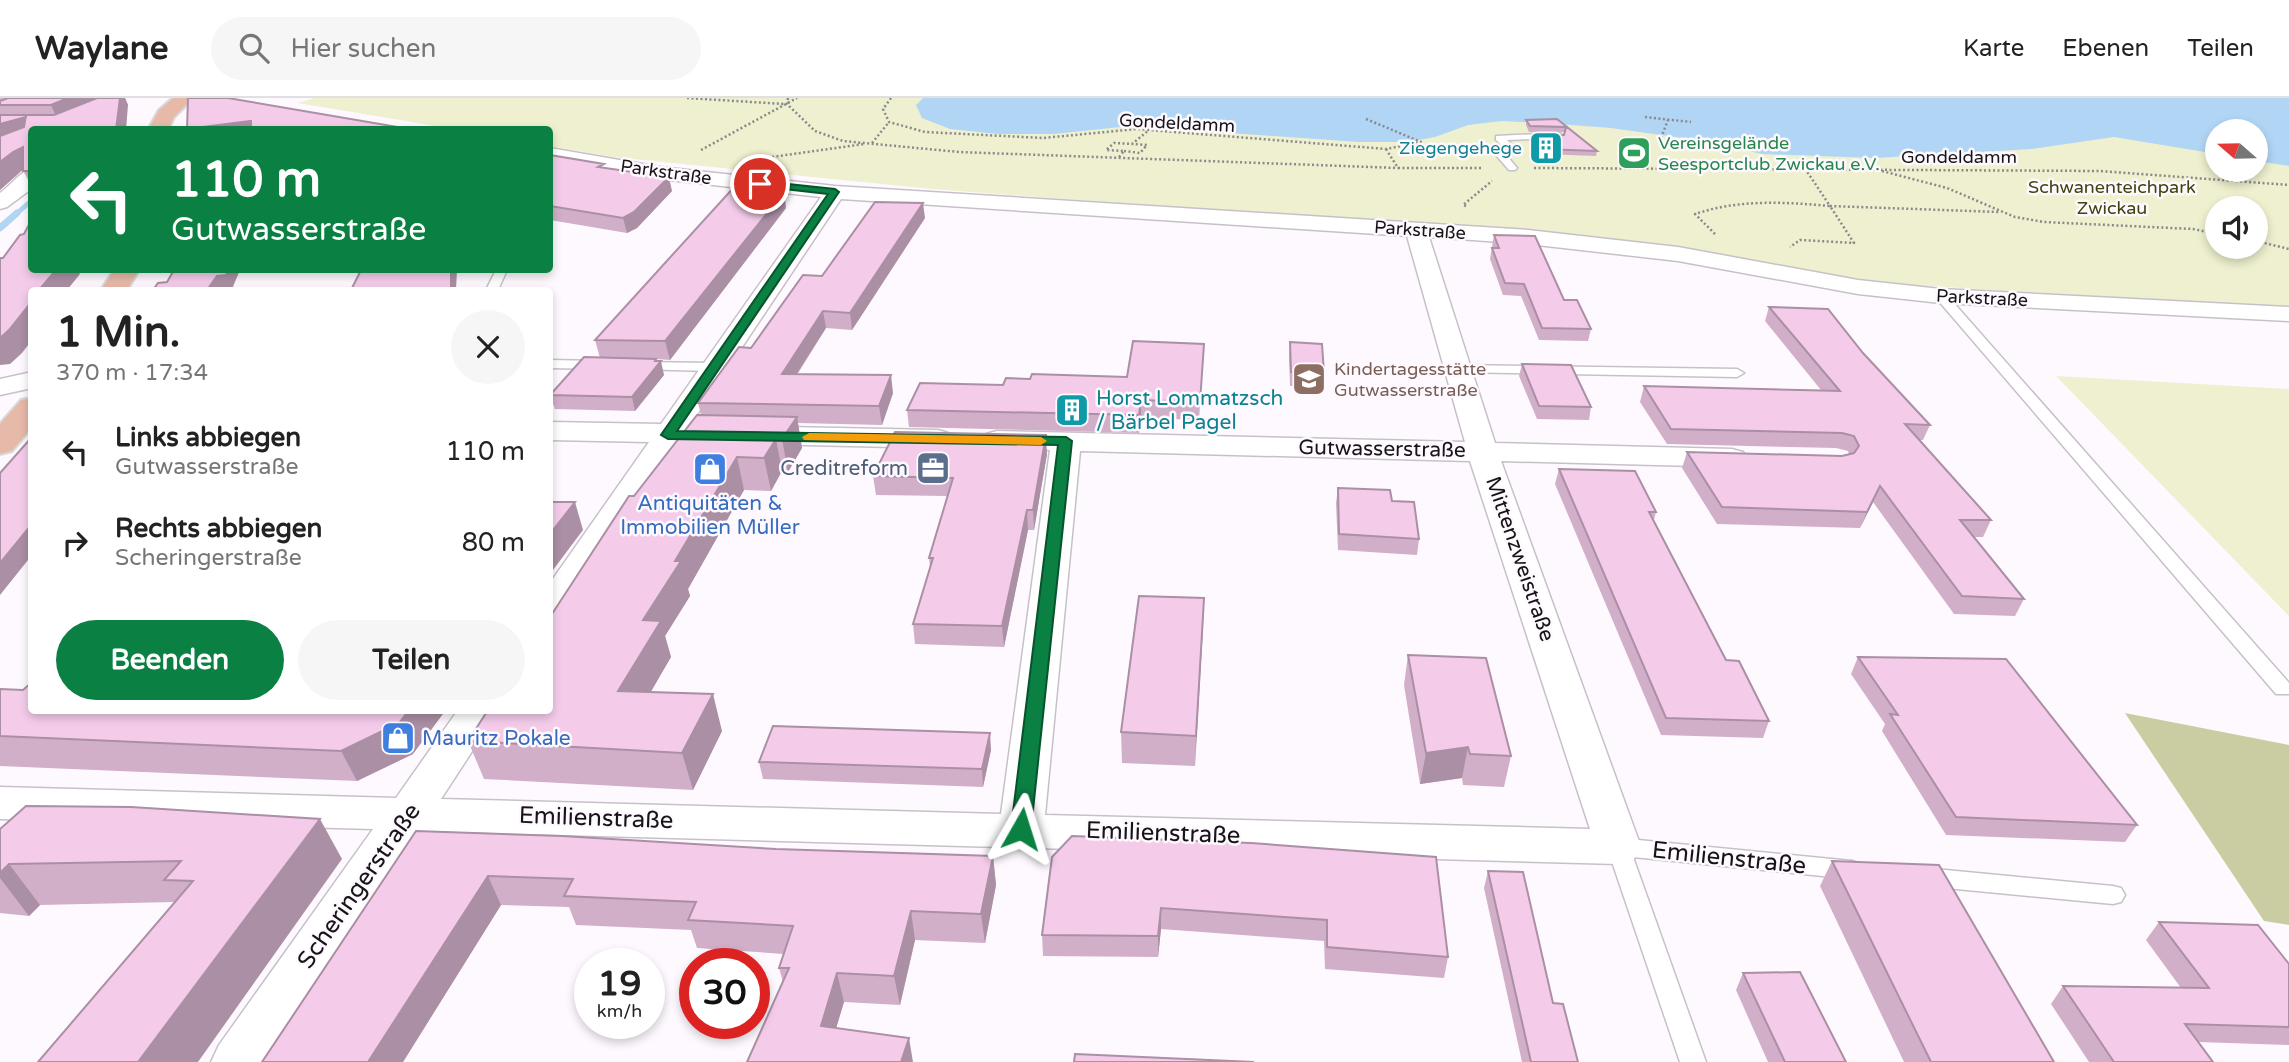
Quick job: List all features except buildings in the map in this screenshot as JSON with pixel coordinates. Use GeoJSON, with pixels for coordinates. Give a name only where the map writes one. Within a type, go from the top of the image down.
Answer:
{"type":"FeatureCollection","features":[{"type":"Feature","properties":{"kind":"main road"},"geometry":{"type":"LineString","coordinates":[[160,126],[166,114],[184,98]]}},
{"type":"Feature","properties":{"kind":"street","name":"Parkstraße"},"geometry":{"type":"LineString","coordinates":[[553,155],[660,173],[835,192],[1528,237],[1678,254],[1858,287],[1941,296],[2289,314]]}},
{"type":"Feature","properties":{"kind":"street"},"geometry":{"type":"LineString","coordinates":[[0,203],[28,179]]}},
{"type":"Feature","properties":{"kind":"street"},"geometry":{"type":"LineString","coordinates":[[553,604],[712,367],[835,192]]}},
{"type":"Feature","properties":{"kind":"street","name":"Mittenzweistraße"},"geometry":{"type":"LineString","coordinates":[[1416,229],[1482,451],[1618,847]]}},
{"type":"Feature","properties":{"kind":"street"},"geometry":{"type":"LineString","coordinates":[[0,387],[28,381]]}},
{"type":"Feature","properties":{"kind":"street","name":"Gutwasserstraße"},"geometry":{"type":"LineString","coordinates":[[553,431],[1755,458]]}},
{"type":"Feature","properties":{"kind":"street"},"geometry":{"type":"LineString","coordinates":[[1021,829],[1066,441]]}},
{"type":"Feature","properties":{"kind":"street","name":"Scheringerstraße"},"geometry":{"type":"LineString","coordinates":[[238,1062],[476,714]]}},
{"type":"Feature","properties":{"kind":"street","name":"Emilienstraße"},"geometry":{"type":"LineString","coordinates":[[0,803],[1618,847]]}},
{"type":"Feature","properties":{"kind":"lane"},"geometry":{"type":"LineString","coordinates":[[1513,168],[1500,154],[1514,152],[1499,138],[1560,136]]}},
{"type":"Feature","properties":{"kind":"lane"},"geometry":{"type":"LineString","coordinates":[[1941,296],[2283,689]]}},
{"type":"Feature","properties":{"kind":"lane"},"geometry":{"type":"LineString","coordinates":[[553,364],[712,367]]}},
{"type":"Feature","properties":{"kind":"lane"},"geometry":{"type":"LineString","coordinates":[[1458,369],[1737,373]]}},
{"type":"Feature","properties":{"kind":"lane"},"geometry":{"type":"LineString","coordinates":[[1618,847],[1693,1062]]}},
{"type":"Feature","properties":{"kind":"lane","name":"Emilienstraße"},"geometry":{"type":"LineString","coordinates":[[1618,847],[1880,872]]}},
{"type":"Feature","properties":{"kind":"lane"},"geometry":{"type":"LineString","coordinates":[[1907,875],[2113,895]]}},
{"type":"Feature","properties":{"kind":"path"},"geometry":{"type":"LineString","coordinates":[[687,98],[787,104],[815,131],[842,141],[874,143]]}},
{"type":"Feature","properties":{"kind":"path"},"geometry":{"type":"LineString","coordinates":[[787,104],[788,98]]}},
{"type":"Feature","properties":{"kind":"path"},"geometry":{"type":"LineString","coordinates":[[660,173],[797,98]]}},
{"type":"Feature","properties":{"kind":"path"},"geometry":{"type":"LineString","coordinates":[[767,158],[874,143],[889,122],[883,109],[891,98]]}},
{"type":"Feature","properties":{"kind":"path"},"geometry":{"type":"LineString","coordinates":[[1645,117],[1691,122]]}},
{"type":"Feature","properties":{"kind":"path","name":"Gondeldamm"},"geometry":{"type":"LineString","coordinates":[[889,122],[925,132],[1043,138],[1150,130],[1386,149],[1422,142],[1366,119]]}},
{"type":"Feature","properties":{"kind":"path"},"geometry":{"type":"LineString","coordinates":[[1661,138],[1668,120]]}},
{"type":"Feature","properties":{"kind":"path"},"geometry":{"type":"LineString","coordinates":[[1132,144],[1150,130]]}},
{"type":"Feature","properties":{"kind":"path","name":"Gondeldamm"},"geometry":{"type":"LineString","coordinates":[[874,143],[959,152],[1398,168],[1800,167],[2100,171],[2289,185]]}},
{"type":"Feature","properties":{"kind":"path"},"geometry":{"type":"LineString","coordinates":[[1114,143],[1132,144],[1147,145],[1140,153],[1107,150],[1114,143]]}},
{"type":"Feature","properties":{"kind":"path"},"geometry":{"type":"LineString","coordinates":[[1386,149],[1398,168]]}},
{"type":"Feature","properties":{"kind":"path"},"geometry":{"type":"LineString","coordinates":[[1119,157],[1124,151]]}},
{"type":"Feature","properties":{"kind":"path"},"geometry":{"type":"LineString","coordinates":[[1788,248],[1800,240],[1854,243],[1808,173],[1800,167]]}},
{"type":"Feature","properties":{"kind":"path"},"geometry":{"type":"LineString","coordinates":[[1867,169],[1926,182],[2003,212],[2044,222],[2205,232]]}},
{"type":"Feature","properties":{"kind":"path"},"geometry":{"type":"LineString","coordinates":[[1717,236],[1695,214],[1710,208],[1740,203],[2003,212]]}},
{"type":"Feature","properties":{"kind":"path"},"geometry":{"type":"LineString","coordinates":[[2268,244],[2289,249]]}},
{"type":"Feature","properties":{"kind":"green space","name":"Schwanenteichpark Zwickau"},"geometry":{"type":"Polygon","coordinates":[[[314,98],[2289,98],[2289,308],[1878,283],[1647,243],[932,189],[613,157],[553,147],[553,126],[436,126],[298,103],[314,98]]]}},
{"type":"Feature","properties":{"kind":"green space"},"geometry":{"type":"Polygon","coordinates":[[[2056,376],[2289,389],[2289,616],[2056,376]]]}},
{"type":"Feature","properties":{"kind":"green space"},"geometry":{"type":"Polygon","coordinates":[[[2125,713],[2289,745],[2289,925],[2264,921],[2125,713]]]}},
{"type":"Feature","properties":{"kind":"water"},"geometry":{"type":"Polygon","coordinates":[[[923,98],[2289,98],[2289,166],[2268,163],[2268,119],[2205,119],[2205,152],[2114,137],[2032,149],[1875,158],[1762,154],[1703,141],[1611,128],[1502,121],[1468,125],[1435,137],[1408,142],[1359,142],[1130,126],[1054,134],[998,134],[950,129],[922,118],[916,105],[923,98]]]}},
{"type":"Feature","properties":{"kind":"waterway"},"geometry":{"type":"LineString","coordinates":[[15,215],[28,204]]}},
{"type":"Feature","properties":{"kind":"waterway"},"geometry":{"type":"LineString","coordinates":[[0,228],[17,213]]}},
{"type":"Feature","properties":{"kind":"slow traffic"},"geometry":{"type":"LineString","coordinates":[[809,437],[1041,441]]}},
{"type":"Feature","properties":{"kind":"place","name":"Ziegengehege"},"geometry":{"type":"Point","coordinates":[1546,148]}},
{"type":"Feature","properties":{"kind":"place","name":"Vereinsgelände Seesportclub Zwickau e.V."},"geometry":{"type":"Point","coordinates":[1634,153]}},
{"type":"Feature","properties":{"kind":"place","name":"Kindertagesstätte Gutwasserstraße"},"geometry":{"type":"Point","coordinates":[1309,379]}},
{"type":"Feature","properties":{"kind":"place","name":"Horst Lommatzsch / Bärbel Pagel"},"geometry":{"type":"Point","coordinates":[1072,410]}},
{"type":"Feature","properties":{"kind":"place","name":"Creditreform"},"geometry":{"type":"Point","coordinates":[933,468]}},
{"type":"Feature","properties":{"kind":"place","name":"Antiquitäten & Immobilien Müller"},"geometry":{"type":"Point","coordinates":[710,469]}},
{"type":"Feature","properties":{"kind":"place","name":"Mauritz Pokale"},"geometry":{"type":"Point","coordinates":[398,738]}},
{"type":"Feature","properties":{"kind":"route"},"geometry":{"type":"LineString","coordinates":[[760,184],[835,192],[712,367],[668,435],[1066,441],[1021,829]]}}]}
